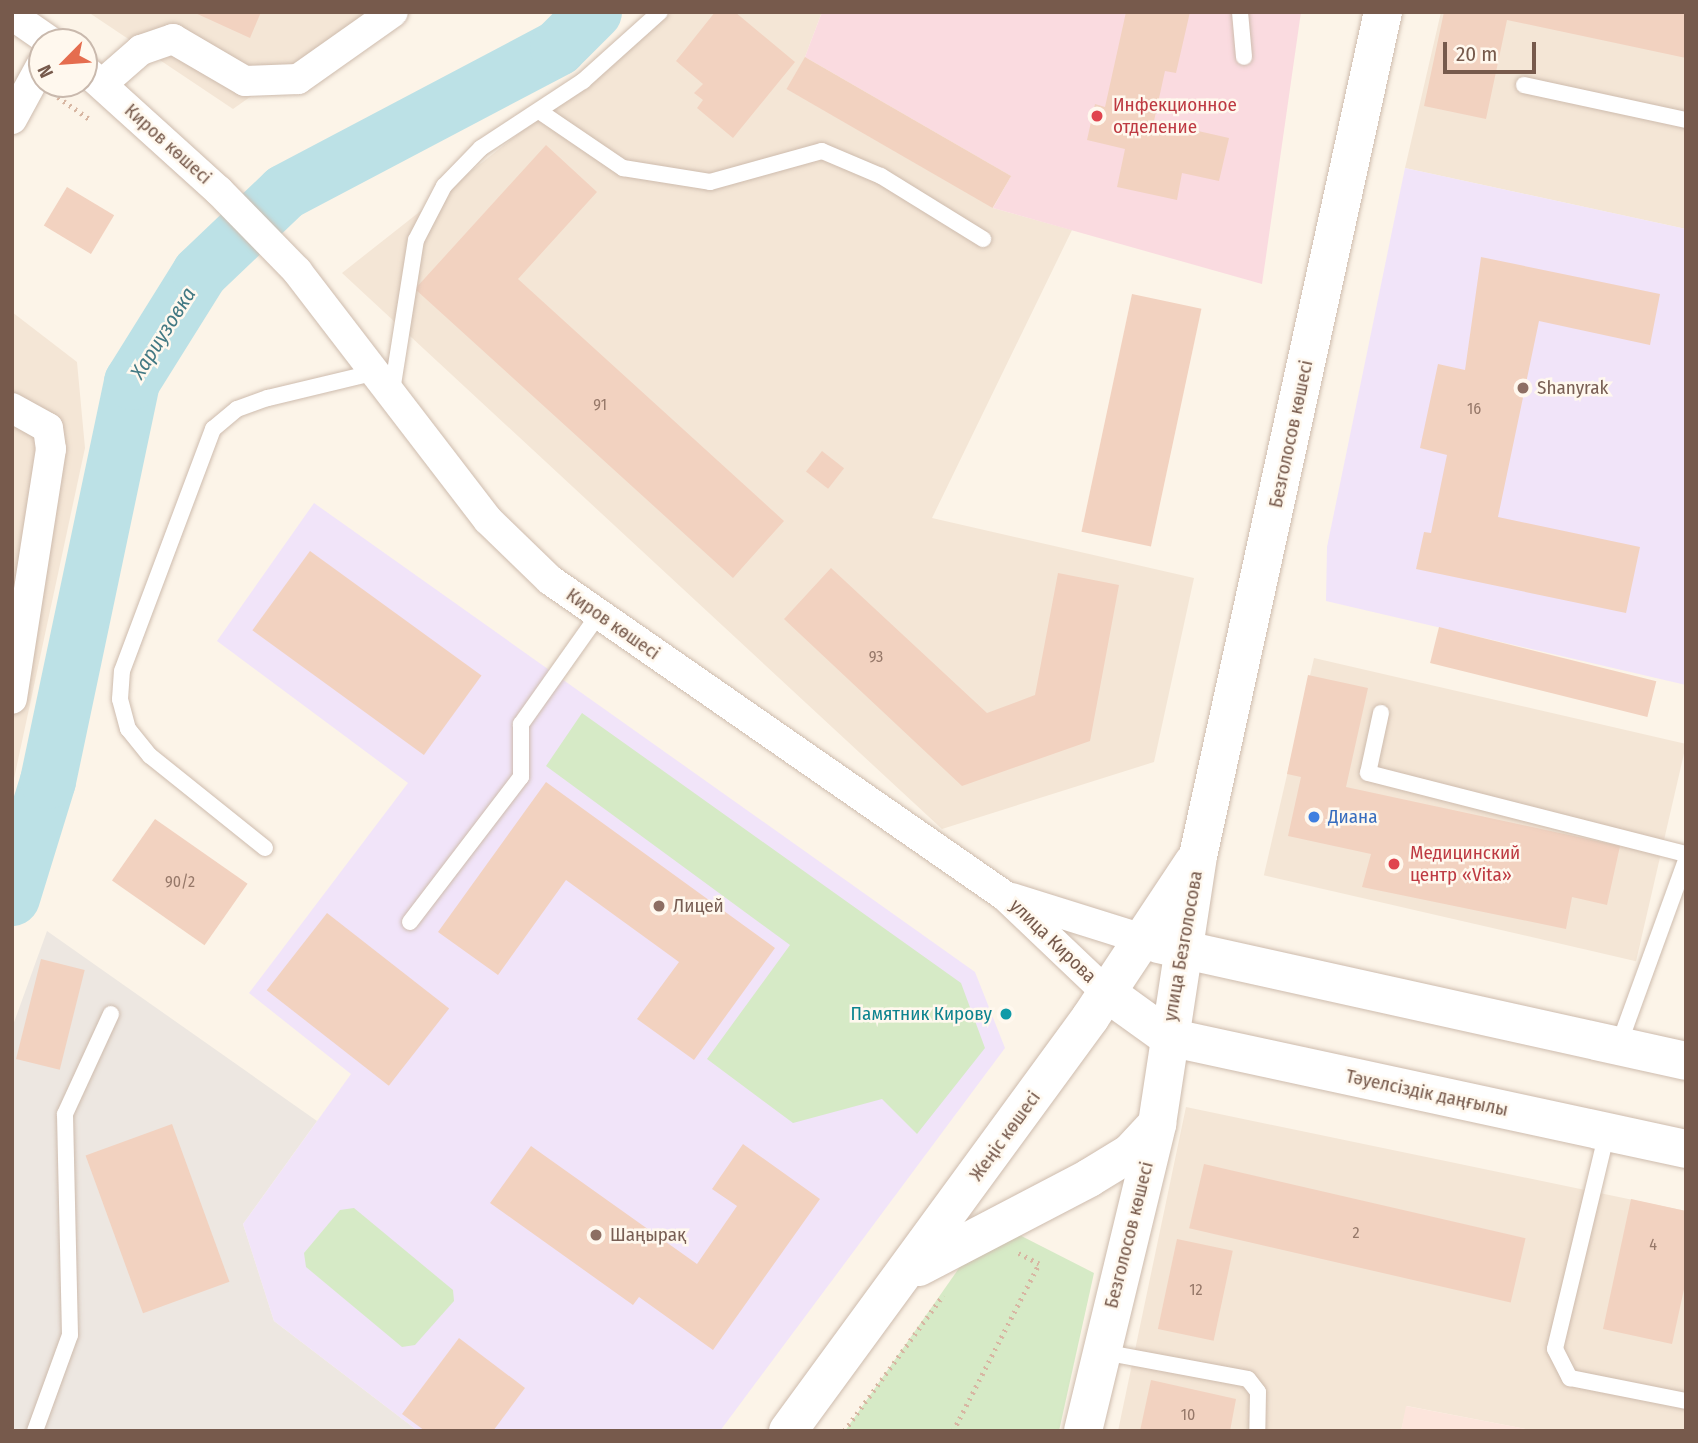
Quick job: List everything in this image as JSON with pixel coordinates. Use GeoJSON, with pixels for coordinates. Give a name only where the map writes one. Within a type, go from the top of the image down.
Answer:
{"type":"FeatureCollection","features":[{"type":"Feature","properties":{"kind":"street"},"geometry":{"type":"LineString","coordinates":[[98,74],[141,50],[173,40],[244,81],[298,79],[393,12]]}},
{"type":"Feature","properties":{"kind":"street","name":"Безголосов көшесі"},"geometry":{"type":"LineString","coordinates":[[1198,856],[1383,12]]}},
{"type":"Feature","properties":{"kind":"street"},"geometry":{"type":"LineString","coordinates":[[12,15],[31,28]]}},
{"type":"Feature","properties":{"kind":"street","name":"Киров көшесі"},"geometry":{"type":"LineString","coordinates":[[98,82],[219,191],[297,271],[488,520],[550,580],[1005,896]]}},
{"type":"Feature","properties":{"kind":"street"},"geometry":{"type":"LineString","coordinates":[[12,119],[28,90]]}},
{"type":"Feature","properties":{"kind":"street"},"geometry":{"type":"LineString","coordinates":[[12,408],[48,428],[51,449],[12,699]]}},
{"type":"Feature","properties":{"kind":"street","name":"Жеңіс көшесі"},"geometry":{"type":"LineString","coordinates":[[788,1431],[1107,993],[1140,939],[1198,856]]}},
{"type":"Feature","properties":{"kind":"street","name":"улица Безголосова"},"geometry":{"type":"LineString","coordinates":[[1168,1037],[1198,856]]}},
{"type":"Feature","properties":{"kind":"street","name":"улица Кирова"},"geometry":{"type":"LineString","coordinates":[[1005,896],[1140,939]]}},
{"type":"Feature","properties":{"kind":"street","name":"улица Кирова"},"geometry":{"type":"LineString","coordinates":[[1005,896],[1107,993]]}},
{"type":"Feature","properties":{"kind":"street"},"geometry":{"type":"LineString","coordinates":[[1140,939],[1183,953],[1686,1061]]}},
{"type":"Feature","properties":{"kind":"street"},"geometry":{"type":"LineString","coordinates":[[1107,993],[1168,1037]]}},
{"type":"Feature","properties":{"kind":"street","name":"Безголосов көшесі"},"geometry":{"type":"LineString","coordinates":[[1083,1431],[1100,1351],[1157,1124],[1168,1037]]}},
{"type":"Feature","properties":{"kind":"street","name":"Тәуелсіздік даңғылы"},"geometry":{"type":"LineString","coordinates":[[1168,1037],[1686,1149]]}},
{"type":"Feature","properties":{"kind":"street","name":"Жеңіс көшесі"},"geometry":{"type":"LineString","coordinates":[[902,1277],[974,1233],[1130,1153],[1157,1124]]}},
{"type":"Feature","properties":{"kind":"lane"},"geometry":{"type":"LineString","coordinates":[[265,848],[149,756],[128,729],[120,699],[122,671],[213,429],[237,409],[268,398],[384,381],[416,240],[444,186],[481,148],[583,80],[660,12]]}},
{"type":"Feature","properties":{"kind":"lane"},"geometry":{"type":"LineString","coordinates":[[1240,12],[1244,57]]}},
{"type":"Feature","properties":{"kind":"lane"},"geometry":{"type":"LineString","coordinates":[[1524,85],[1686,120]]}},
{"type":"Feature","properties":{"kind":"lane"},"geometry":{"type":"LineString","coordinates":[[539,111],[623,168],[710,182],[822,151],[881,176],[983,239]]}},
{"type":"Feature","properties":{"kind":"lane"},"geometry":{"type":"LineString","coordinates":[[410,922],[522,778],[521,724],[599,614]]}},
{"type":"Feature","properties":{"kind":"lane"},"geometry":{"type":"LineString","coordinates":[[1381,713],[1367,773],[1686,854]]}},
{"type":"Feature","properties":{"kind":"lane"},"geometry":{"type":"LineString","coordinates":[[1618,1046],[1686,860]]}},
{"type":"Feature","properties":{"kind":"lane"},"geometry":{"type":"LineString","coordinates":[[35,1431],[70,1335],[65,1114],[111,1014]]}},
{"type":"Feature","properties":{"kind":"lane"},"geometry":{"type":"LineString","coordinates":[[1607,1132],[1555,1349],[1570,1378],[1686,1401]]}},
{"type":"Feature","properties":{"kind":"lane"},"geometry":{"type":"LineString","coordinates":[[1100,1351],[1248,1379],[1262,1412],[1257,1431]]}},
{"type":"Feature","properties":{"kind":"path"},"geometry":{"type":"LineString","coordinates":[[953,1431],[1040,1264],[1007,1248]]}},
{"type":"Feature","properties":{"kind":"path"},"geometry":{"type":"LineString","coordinates":[[844,1431],[946,1291]]}},
{"type":"Feature","properties":{"kind":"shaded area"},"geometry":{"type":"Polygon","coordinates":[[[88,12],[370,12],[233,109],[88,12]]]}},
{"type":"Feature","properties":{"kind":"shaded area"},"geometry":{"type":"Polygon","coordinates":[[[673,12],[822,12],[805,57],[993,208],[1072,230],[932,518],[1194,578],[1154,762],[942,829],[342,273],[673,12]]]}},
{"type":"Feature","properties":{"kind":"shaded area","name":"Инфекционное отделение"},"geometry":{"type":"Polygon","coordinates":[[[822,12],[1301,12],[1262,284],[993,208],[1011,176],[805,57],[822,12]]]}},
{"type":"Feature","properties":{"kind":"shaded area"},"geometry":{"type":"Polygon","coordinates":[[[1441,12],[1686,12],[1686,229],[1405,168],[1441,12]]]}},
{"type":"Feature","properties":{"kind":"shaded area","name":"Shanyrak"},"geometry":{"type":"Polygon","coordinates":[[[1405,168],[1686,229],[1686,685],[1326,601],[1327,547],[1405,168]]]}},
{"type":"Feature","properties":{"kind":"shaded area"},"geometry":{"type":"Polygon","coordinates":[[[12,312],[77,362],[85,448],[12,788],[12,312]]]}},
{"type":"Feature","properties":{"kind":"shaded area"},"geometry":{"type":"Polygon","coordinates":[[[314,503],[975,972],[1005,1048],[720,1431],[418,1431],[274,1321],[243,1224],[351,1074],[249,993],[408,783],[217,641],[314,503]]]}},
{"type":"Feature","properties":{"kind":"shaded area"},"geometry":{"type":"Polygon","coordinates":[[[1314,658],[1686,744],[1636,961],[1264,875],[1314,658]]]}},
{"type":"Feature","properties":{"kind":"shaded area"},"geometry":{"type":"Polygon","coordinates":[[[47,931],[317,1121],[243,1224],[274,1321],[418,1431],[12,1431],[12,1028],[47,931]]]}},
{"type":"Feature","properties":{"kind":"shaded area"},"geometry":{"type":"Polygon","coordinates":[[[1186,1107],[1686,1211],[1686,1431],[1536,1431],[1407,1406],[1401,1431],[1118,1431],[1186,1107]]]}},
{"type":"Feature","properties":{"kind":"shaded area"},"geometry":{"type":"Polygon","coordinates":[[[1406,1406],[1536,1431],[1401,1431],[1406,1406]]]}},
{"type":"Feature","properties":{"kind":"green space"},"geometry":{"type":"Polygon","coordinates":[[[582,713],[961,983],[985,1048],[917,1134],[882,1099],[793,1123],[707,1059],[790,945],[546,766],[582,713]]]}},
{"type":"Feature","properties":{"kind":"green space"},"geometry":{"type":"Polygon","coordinates":[[[354,1208],[453,1290],[454,1301],[415,1345],[402,1347],[306,1267],[304,1253],[340,1210],[354,1208]]]}},
{"type":"Feature","properties":{"kind":"green space"},"geometry":{"type":"Polygon","coordinates":[[[992,1221],[1094,1273],[1059,1431],[845,1431],[992,1221]]]}},
{"type":"Feature","properties":{"kind":"building"},"geometry":{"type":"Polygon","coordinates":[[[193,12],[261,12],[250,38],[193,12]]]}},
{"type":"Feature","properties":{"kind":"building"},"geometry":{"type":"Polygon","coordinates":[[[715,12],[735,12],[795,62],[733,138],[697,108],[703,100],[694,93],[703,84],[676,61],[715,12]]]}},
{"type":"Feature","properties":{"kind":"building"},"geometry":{"type":"Polygon","coordinates":[[[1126,12],[1190,12],[1176,73],[1165,71],[1154,121],[1229,138],[1219,181],[1182,173],[1177,200],[1117,187],[1125,149],[1087,140],[1095,104],[1105,107],[1126,12]]]}},
{"type":"Feature","properties":{"kind":"building"},"geometry":{"type":"Polygon","coordinates":[[[1444,12],[1686,12],[1686,58],[1507,20],[1486,119],[1424,106],[1444,12]]]}},
{"type":"Feature","properties":{"kind":"building"},"geometry":{"type":"Polygon","coordinates":[[[805,57],[1011,176],[993,208],[786,89],[805,57]]]}},
{"type":"Feature","properties":{"kind":"building"},"geometry":{"type":"Polygon","coordinates":[[[546,145],[597,192],[518,279],[784,521],[733,578],[415,289],[546,145]]]}},
{"type":"Feature","properties":{"kind":"building"},"geometry":{"type":"Polygon","coordinates":[[[67,187],[114,215],[91,254],[44,226],[67,187]]]}},
{"type":"Feature","properties":{"kind":"building"},"geometry":{"type":"Polygon","coordinates":[[[1481,257],[1660,294],[1650,345],[1539,321],[1498,517],[1640,547],[1626,613],[1416,569],[1424,532],[1431,533],[1447,455],[1420,448],[1438,364],[1465,370],[1481,257]]]}},
{"type":"Feature","properties":{"kind":"building"},"geometry":{"type":"Polygon","coordinates":[[[1132,294],[1201,309],[1151,546],[1081,532],[1132,294]]]}},
{"type":"Feature","properties":{"kind":"building"},"geometry":{"type":"Polygon","coordinates":[[[822,451],[844,468],[828,489],[806,471],[822,451]]]}},
{"type":"Feature","properties":{"kind":"building"},"geometry":{"type":"Polygon","coordinates":[[[310,551],[482,676],[424,755],[252,630],[310,551]]]}},
{"type":"Feature","properties":{"kind":"building"},"geometry":{"type":"Polygon","coordinates":[[[831,568],[987,713],[1035,695],[1058,573],[1119,585],[1090,741],[962,786],[784,619],[831,568]]]}},
{"type":"Feature","properties":{"kind":"building"},"geometry":{"type":"Polygon","coordinates":[[[1439,627],[1656,681],[1647,717],[1430,663],[1439,627]]]}},
{"type":"Feature","properties":{"kind":"building"},"geometry":{"type":"Polygon","coordinates":[[[1308,675],[1368,688],[1346,787],[1620,846],[1607,905],[1572,897],[1566,929],[1362,887],[1371,854],[1288,836],[1301,777],[1287,774],[1308,675]]]}},
{"type":"Feature","properties":{"kind":"building","name":"Лицей"},"geometry":{"type":"Polygon","coordinates":[[[546,782],[775,948],[694,1060],[637,1019],[679,962],[566,880],[498,975],[438,932],[546,782]]]}},
{"type":"Feature","properties":{"kind":"building"},"geometry":{"type":"Polygon","coordinates":[[[155,819],[248,884],[205,945],[112,880],[155,819]]]}},
{"type":"Feature","properties":{"kind":"building"},"geometry":{"type":"Polygon","coordinates":[[[327,913],[449,1008],[389,1086],[267,990],[327,913]]]}},
{"type":"Feature","properties":{"kind":"building"},"geometry":{"type":"Polygon","coordinates":[[[41,959],[85,970],[60,1070],[16,1059],[41,959]]]}},
{"type":"Feature","properties":{"kind":"building"},"geometry":{"type":"Polygon","coordinates":[[[172,1124],[229,1282],[143,1313],[86,1155],[172,1124]]]}},
{"type":"Feature","properties":{"kind":"building","name":"Шаңырақ"},"geometry":{"type":"Polygon","coordinates":[[[743,1144],[820,1199],[713,1350],[639,1297],[633,1305],[490,1203],[531,1146],[697,1264],[737,1206],[712,1189],[743,1144]]]}},
{"type":"Feature","properties":{"kind":"building"},"geometry":{"type":"Polygon","coordinates":[[[1204,1164],[1526,1238],[1511,1303],[1189,1228],[1204,1164]]]}},
{"type":"Feature","properties":{"kind":"building"},"geometry":{"type":"Polygon","coordinates":[[[1631,1199],[1686,1211],[1686,1280],[1672,1344],[1603,1329],[1631,1199]]]}},
{"type":"Feature","properties":{"kind":"building"},"geometry":{"type":"Polygon","coordinates":[[[1177,1239],[1233,1251],[1214,1341],[1158,1329],[1177,1239]]]}},
{"type":"Feature","properties":{"kind":"building"},"geometry":{"type":"Polygon","coordinates":[[[459,1338],[525,1388],[493,1431],[425,1431],[402,1414],[459,1338]]]}},
{"type":"Feature","properties":{"kind":"building"},"geometry":{"type":"Polygon","coordinates":[[[1151,1380],[1236,1399],[1230,1431],[1140,1431],[1151,1380]]]}},
{"type":"Feature","properties":{"kind":"waterway","name":"Хариузовка"},"geometry":{"type":"LineString","coordinates":[[12,898],[48,781],[132,382],[200,273],[285,192],[558,48],[594,12]]}},
{"type":"Feature","properties":{"kind":"place","name":"Инфекционное отделение"},"geometry":{"type":"Point","coordinates":[1097,116]}},
{"type":"Feature","properties":{"kind":"place","name":"Shanyrak"},"geometry":{"type":"Point","coordinates":[1523,388]}},
{"type":"Feature","properties":{"kind":"place","name":"Диана"},"geometry":{"type":"Point","coordinates":[1314,817]}},
{"type":"Feature","properties":{"kind":"place","name":"Медицинский центр «Vita»"},"geometry":{"type":"Point","coordinates":[1394,864]}},
{"type":"Feature","properties":{"kind":"place","name":"Лицей"},"geometry":{"type":"Point","coordinates":[659,906]}},
{"type":"Feature","properties":{"kind":"place","name":"Памятник Кирову"},"geometry":{"type":"Point","coordinates":[1006,1014]}},
{"type":"Feature","properties":{"kind":"place","name":"Шаңырақ"},"geometry":{"type":"Point","coordinates":[596,1235]}}]}
